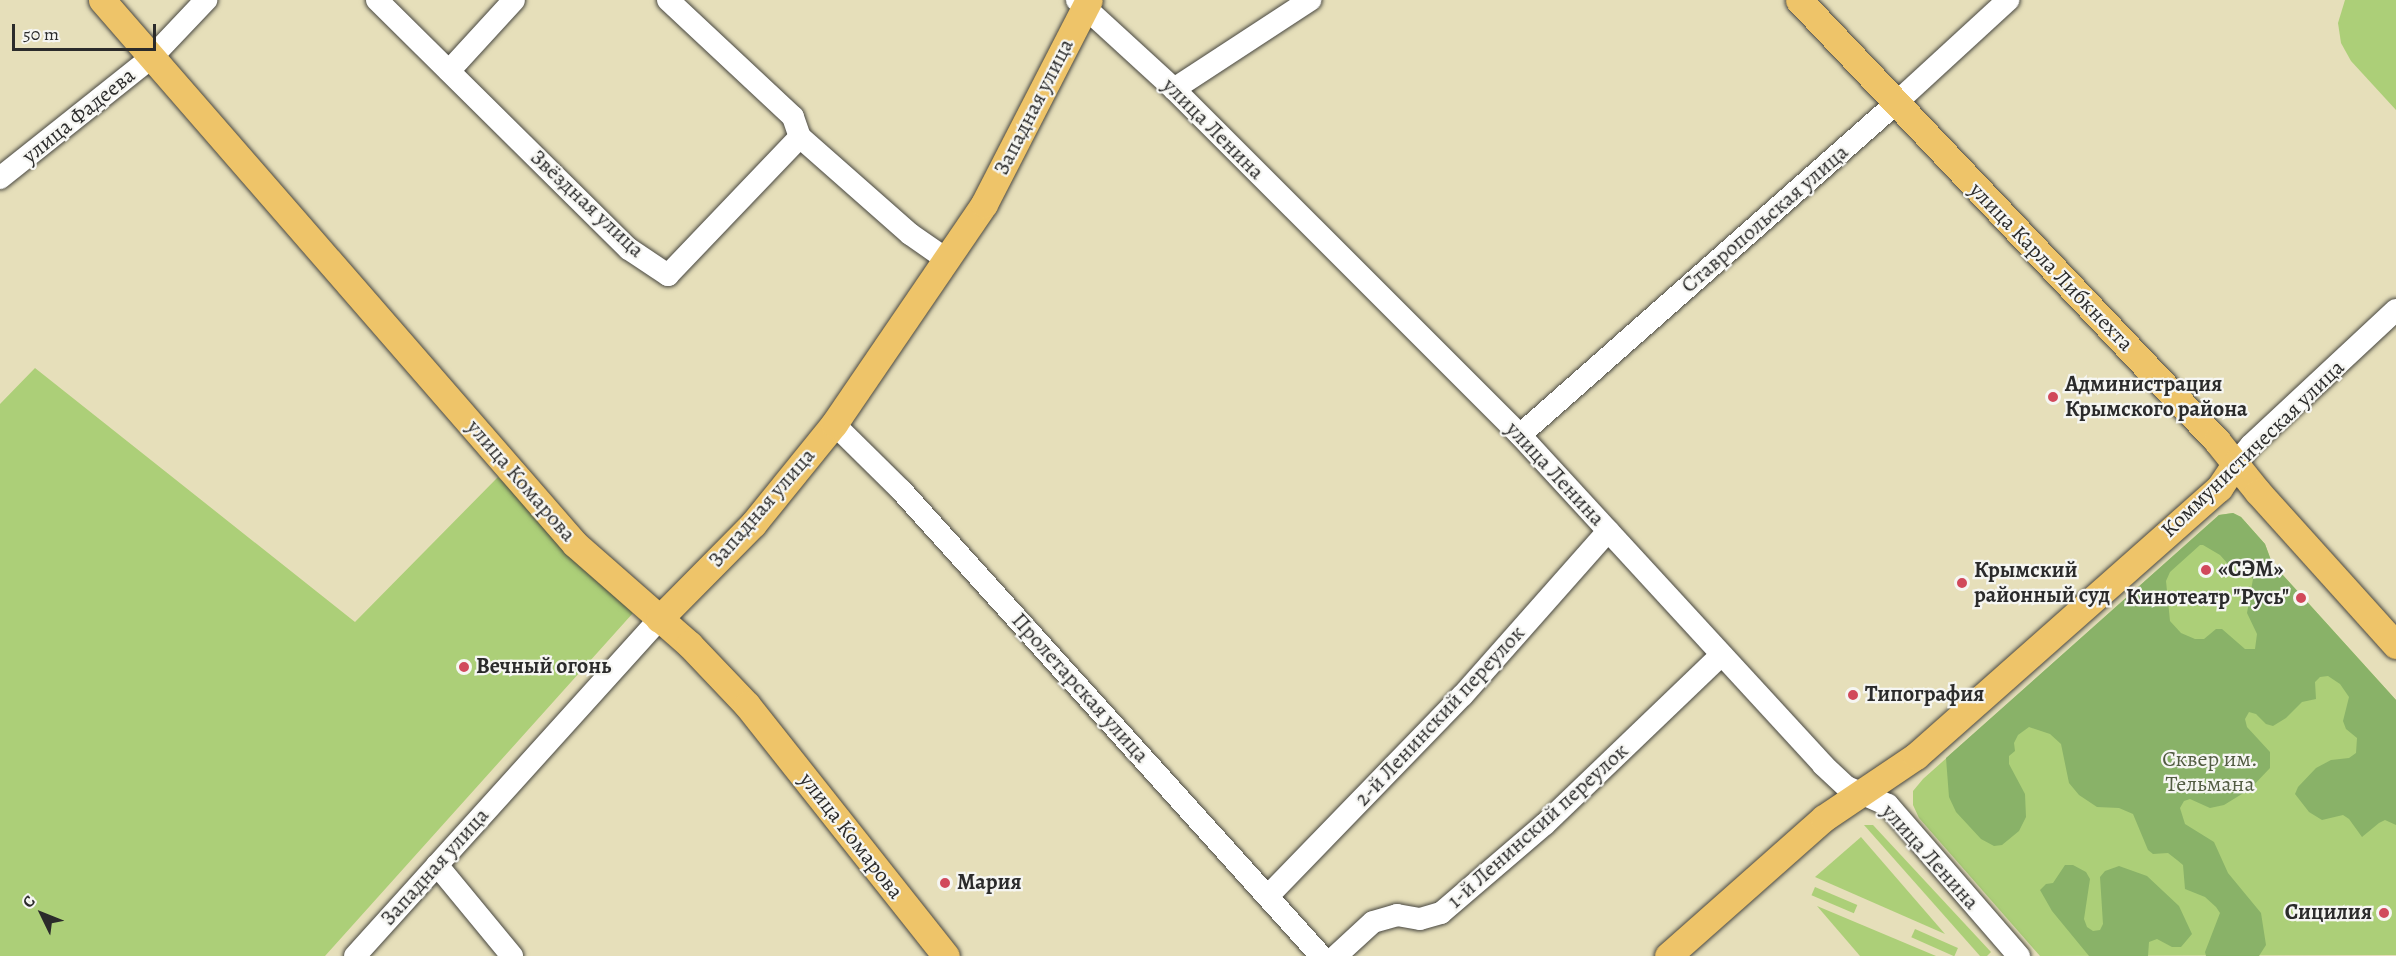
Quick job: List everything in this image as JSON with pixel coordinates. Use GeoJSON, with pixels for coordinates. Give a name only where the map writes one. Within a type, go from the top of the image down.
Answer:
{"type":"FeatureCollection","features":[{"type":"Feature","properties":{"kind":"main road","name":"улица Комарова"},"geometry":{"type":"LineString","coordinates":[[102,0],[575,544],[689,644],[747,705],[946,956]]}},
{"type":"Feature","properties":{"kind":"main road","name":"улица Карла Либкнехта"},"geometry":{"type":"LineString","coordinates":[[1799,0],[2236,463],[2258,492],[2396,645]]}},
{"type":"Feature","properties":{"kind":"main road","name":"Западная улица"},"geometry":{"type":"LineString","coordinates":[[659,619],[753,524],[834,424],[984,204],[1084,3]]}},
{"type":"Feature","properties":{"kind":"main road","name":"Коммунистическая улица"},"geometry":{"type":"LineString","coordinates":[[1668,956],[1824,818],[1916,756],[2219,488],[2236,463]]}},
{"type":"Feature","properties":{"kind":"street","name":"улица Фадеева"},"geometry":{"type":"LineString","coordinates":[[0,178],[152,57],[206,0]]}},
{"type":"Feature","properties":{"kind":"street","name":"Звёздная улица"},"geometry":{"type":"LineString","coordinates":[[378,0],[628,249],[668,275],[800,137]]}},
{"type":"Feature","properties":{"kind":"street"},"geometry":{"type":"LineString","coordinates":[[449,71],[514,0]]}},
{"type":"Feature","properties":{"kind":"street"},"geometry":{"type":"LineString","coordinates":[[668,0],[793,117],[800,137],[910,234],[946,259]]}},
{"type":"Feature","properties":{"kind":"street"},"geometry":{"type":"LineString","coordinates":[[1174,89],[1310,0]]}},
{"type":"Feature","properties":{"kind":"street","name":"Ставропольская улица"},"geometry":{"type":"LineString","coordinates":[[1520,435],[1895,104],[2008,0]]}},
{"type":"Feature","properties":{"kind":"street","name":"улица Ленина"},"geometry":{"type":"LineString","coordinates":[[1084,3],[1174,89],[1520,435],[1839,781],[1860,794],[1880,800],[1888,806],[2019,956]]}},
{"type":"Feature","properties":{"kind":"street","name":"Коммунистическая улица"},"geometry":{"type":"LineString","coordinates":[[2236,463],[2252,445],[2396,310]]}},
{"type":"Feature","properties":{"kind":"street","name":"Пролетарская улица"},"geometry":{"type":"LineString","coordinates":[[834,424],[909,499],[1321,956]]}},
{"type":"Feature","properties":{"kind":"street","name":"2-й Ленинский переулок"},"geometry":{"type":"LineString","coordinates":[[1268,896],[1463,695],[1608,531]]}},
{"type":"Feature","properties":{"kind":"street","name":"Западная улица"},"geometry":{"type":"LineString","coordinates":[[355,956],[659,619]]}},
{"type":"Feature","properties":{"kind":"street","name":"1-й Ленинский переулок"},"geometry":{"type":"LineString","coordinates":[[1336,956],[1372,922],[1397,915],[1420,919],[1441,913],[1545,824],[1721,655]]}},
{"type":"Feature","properties":{"kind":"street"},"geometry":{"type":"LineString","coordinates":[[437,865],[512,956]]}},
{"type":"Feature","properties":{"kind":"green space"},"geometry":{"type":"Polygon","coordinates":[[[2345,0],[2396,0],[2396,110],[2351,61],[2341,43],[2338,23],[2345,0]]]}},
{"type":"Feature","properties":{"kind":"green space"},"geometry":{"type":"Polygon","coordinates":[[[35,368],[355,622],[498,477],[633,613],[325,956],[0,956],[0,404],[35,368]]]}},
{"type":"Feature","properties":{"kind":"green space","name":"Сквер им. Тельмана"},"geometry":{"type":"Polygon","coordinates":[[[2233,513],[2241,517],[2265,544],[2272,563],[2396,700],[2396,955],[2040,956],[1919,818],[1913,805],[1913,791],[1923,779],[2219,515],[2233,513]]]}},
{"type":"Feature","properties":{"kind":"green space"},"geometry":{"type":"Polygon","coordinates":[[[2233,513],[2241,517],[2265,544],[2272,563],[2396,700],[2396,825],[2385,820],[2362,837],[2349,819],[2343,815],[2322,820],[2309,812],[2295,794],[2298,787],[2316,768],[2331,760],[2349,758],[2356,753],[2357,738],[2346,729],[2343,721],[2349,697],[2340,684],[2328,676],[2320,677],[2315,682],[2316,699],[2302,702],[2286,718],[2273,726],[2249,712],[2245,719],[2247,727],[2270,752],[2270,768],[2250,789],[2224,805],[2210,808],[2190,799],[2184,801],[2180,808],[2185,824],[2214,842],[2228,873],[2261,913],[2266,945],[2259,956],[2206,956],[2205,952],[2220,913],[2216,907],[2205,897],[2185,889],[2183,865],[2168,853],[2153,854],[2148,850],[2133,814],[2119,808],[2097,807],[2079,795],[2069,783],[2061,744],[2050,734],[2029,727],[2018,735],[2014,743],[2015,751],[2009,756],[2009,764],[2025,794],[2026,817],[2019,831],[2002,845],[1994,846],[1981,839],[1956,812],[1949,797],[1946,758],[2219,515],[2233,513]],[[2200,545],[2170,572],[2166,581],[2170,621],[2181,633],[2195,639],[2204,639],[2216,629],[2222,629],[2245,649],[2255,649],[2257,634],[2247,613],[2253,579],[2246,569],[2228,564],[2220,555],[2200,545]]]}},
{"type":"Feature","properties":{"kind":"green space"},"geometry":{"type":"Polygon","coordinates":[[[1864,825],[1873,825],[1991,952],[1987,956],[1980,956],[1864,825]]]}},
{"type":"Feature","properties":{"kind":"green space"},"geometry":{"type":"Polygon","coordinates":[[[1861,837],[1945,934],[1815,877],[1861,837]]]}},
{"type":"Feature","properties":{"kind":"green space"},"geometry":{"type":"Polygon","coordinates":[[[2065,865],[2073,865],[2086,872],[2090,879],[2084,919],[2087,927],[2093,931],[2100,930],[2103,924],[2100,877],[2105,871],[2119,866],[2147,876],[2179,906],[2192,934],[2181,947],[2172,947],[2157,939],[2149,942],[2148,956],[2089,956],[2052,911],[2040,890],[2046,884],[2053,883],[2065,865]]]}},
{"type":"Feature","properties":{"kind":"green space"},"geometry":{"type":"Polygon","coordinates":[[[1815,887],[1857,905],[1854,913],[1811,895],[1815,887]]]}},
{"type":"Feature","properties":{"kind":"green space"},"geometry":{"type":"Polygon","coordinates":[[[1817,906],[1936,956],[1860,956],[1817,906]]]}},
{"type":"Feature","properties":{"kind":"green space"},"geometry":{"type":"Polygon","coordinates":[[[1915,929],[1958,948],[1954,956],[1911,937],[1915,929]]]}},
{"type":"Feature","properties":{"kind":"place","name":"Администрация Крымского района"},"geometry":{"type":"Point","coordinates":[2053,397]}},
{"type":"Feature","properties":{"kind":"place","name":"«СЭМ»"},"geometry":{"type":"Point","coordinates":[2206,570]}},
{"type":"Feature","properties":{"kind":"place","name":"Крымский районный суд"},"geometry":{"type":"Point","coordinates":[1962,583]}},
{"type":"Feature","properties":{"kind":"place","name":"Кинотеатр \"Русь\""},"geometry":{"type":"Point","coordinates":[2301,598]}},
{"type":"Feature","properties":{"kind":"place","name":"Вечный огонь"},"geometry":{"type":"Point","coordinates":[464,667]}},
{"type":"Feature","properties":{"kind":"place","name":"Типография"},"geometry":{"type":"Point","coordinates":[1853,695]}},
{"type":"Feature","properties":{"kind":"place","name":"Мария"},"geometry":{"type":"Point","coordinates":[945,883]}},
{"type":"Feature","properties":{"kind":"place","name":"Сицилия"},"geometry":{"type":"Point","coordinates":[2384,913]}}]}
